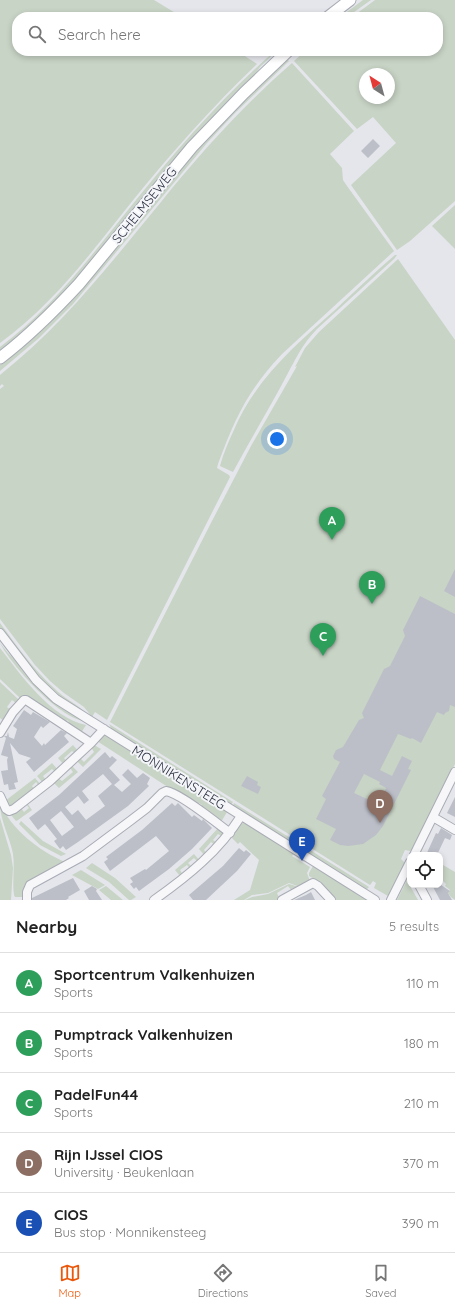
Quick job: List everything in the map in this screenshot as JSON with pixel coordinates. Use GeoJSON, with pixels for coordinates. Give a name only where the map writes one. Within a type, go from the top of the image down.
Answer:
{"type":"FeatureCollection","features":[{"type":"Feature","properties":{"kind":"main road"},"geometry":{"type":"LineString","coordinates":[[334,12],[350,0]]}},
{"type":"Feature","properties":{"kind":"main road","name":"SCHELMSEWEG"},"geometry":{"type":"LineString","coordinates":[[0,358],[33,330],[79,284],[192,147],[244,93],[283,56]]}},
{"type":"Feature","properties":{"kind":"street","name":"MONNIKENSTEEG"},"geometry":{"type":"LineString","coordinates":[[0,633],[28,670],[50,694],[68,707],[375,900]]}},
{"type":"Feature","properties":{"kind":"street"},"geometry":{"type":"LineString","coordinates":[[0,733],[16,707],[22,701],[26,700],[91,743]]}},
{"type":"Feature","properties":{"kind":"street"},"geometry":{"type":"LineString","coordinates":[[0,796],[6,809],[9,811],[14,809],[50,781],[104,729]]}},
{"type":"Feature","properties":{"kind":"street"},"geometry":{"type":"LineString","coordinates":[[415,852],[455,772]]}},
{"type":"Feature","properties":{"kind":"street"},"geometry":{"type":"LineString","coordinates":[[27,900],[27,892],[30,884],[82,856],[130,821],[166,791],[171,792],[230,832]]}},
{"type":"Feature","properties":{"kind":"street"},"geometry":{"type":"LineString","coordinates":[[154,900],[192,871],[218,847],[241,816]]}},
{"type":"Feature","properties":{"kind":"street"},"geometry":{"type":"LineString","coordinates":[[432,817],[455,830]]}},
{"type":"Feature","properties":{"kind":"street"},"geometry":{"type":"LineString","coordinates":[[391,900],[407,868]]}},
{"type":"Feature","properties":{"kind":"street"},"geometry":{"type":"LineString","coordinates":[[282,900],[313,884],[318,886],[330,900]]}},
{"type":"Feature","properties":{"kind":"street"},"geometry":{"type":"LineString","coordinates":[[421,888],[427,900]]}},
{"type":"Feature","properties":{"kind":"green space"},"geometry":{"type":"Polygon","coordinates":[[[0,0],[154,0],[174,12],[12,12],[12,56],[245,56],[257,64],[178,146],[72,276],[20,328],[0,343],[0,0]]]}},
{"type":"Feature","properties":{"kind":"green space"},"geometry":{"type":"Polygon","coordinates":[[[363,0],[371,0],[354,12],[347,12],[363,0]]]}},
{"type":"Feature","properties":{"kind":"green space"},"geometry":{"type":"Polygon","coordinates":[[[375,0],[455,0],[455,201],[410,241],[397,250],[351,185],[396,143],[373,117],[357,129],[294,61],[300,56],[443,56],[443,12],[359,12],[375,0]]]}},
{"type":"Feature","properties":{"kind":"green space"},"geometry":{"type":"Polygon","coordinates":[[[269,56],[272,56],[260,67],[253,78],[97,257],[40,319],[0,351],[0,347],[20,331],[56,297],[89,259],[185,141],[269,56]]]}},
{"type":"Feature","properties":{"kind":"green space"},"geometry":{"type":"Polygon","coordinates":[[[287,59],[289,61],[235,113],[207,143],[73,304],[39,338],[0,371],[0,365],[20,349],[211,132],[287,59]]]}},
{"type":"Feature","properties":{"kind":"green space"},"geometry":{"type":"Polygon","coordinates":[[[292,63],[354,131],[330,154],[342,168],[343,180],[394,251],[282,354],[251,392],[230,432],[217,468],[230,477],[107,720],[95,712],[92,717],[84,707],[50,681],[35,665],[0,619],[0,389],[4,386],[2,384],[0,386],[0,375],[66,314],[104,271],[207,147],[257,95],[292,63]]]}},
{"type":"Feature","properties":{"kind":"green space"},"geometry":{"type":"Polygon","coordinates":[[[455,205],[455,249],[432,226],[455,205]]]}},
{"type":"Feature","properties":{"kind":"green space"},"geometry":{"type":"Polygon","coordinates":[[[395,255],[397,255],[394,259],[317,329],[308,340],[298,355],[233,472],[220,466],[227,444],[242,413],[252,396],[276,365],[304,337],[395,255]]]}},
{"type":"Feature","properties":{"kind":"green space"},"geometry":{"type":"Polygon","coordinates":[[[398,259],[455,340],[455,764],[413,848],[410,851],[405,850],[401,859],[404,862],[404,866],[388,896],[374,888],[376,883],[373,881],[370,885],[110,722],[251,446],[297,366],[295,367],[305,348],[319,332],[398,259]]]}},
{"type":"Feature","properties":{"kind":"green space"},"geometry":{"type":"Polygon","coordinates":[[[0,623],[46,681],[88,715],[62,700],[42,681],[0,628],[0,623]]]}},
{"type":"Feature","properties":{"kind":"green space"},"geometry":{"type":"Polygon","coordinates":[[[0,643],[8,653],[67,710],[84,721],[73,717],[49,701],[25,677],[0,643]]]}},
{"type":"Feature","properties":{"kind":"green space"},"geometry":{"type":"Polygon","coordinates":[[[0,648],[27,682],[49,705],[73,721],[86,725],[81,733],[68,725],[69,722],[67,720],[65,723],[25,696],[20,698],[0,679],[0,648]]]}},
{"type":"Feature","properties":{"kind":"green space"},"geometry":{"type":"Polygon","coordinates":[[[0,682],[19,700],[16,703],[12,700],[7,707],[11,710],[4,721],[0,718],[0,682]]]}},
{"type":"Feature","properties":{"kind":"green space"},"geometry":{"type":"Polygon","coordinates":[[[109,724],[233,802],[231,805],[112,730],[109,724]]]}},
{"type":"Feature","properties":{"kind":"green space"},"geometry":{"type":"Polygon","coordinates":[[[103,735],[106,735],[227,812],[221,822],[200,808],[202,805],[199,803],[197,806],[97,741],[103,735]]]}},
{"type":"Feature","properties":{"kind":"green space"},"geometry":{"type":"Polygon","coordinates":[[[73,745],[79,752],[76,754],[72,751],[64,758],[67,762],[64,765],[58,758],[73,745]]]}},
{"type":"Feature","properties":{"kind":"green space"},"geometry":{"type":"Polygon","coordinates":[[[94,745],[101,749],[83,767],[77,761],[80,758],[84,762],[94,752],[91,747],[94,745]]]}},
{"type":"Feature","properties":{"kind":"green space"},"geometry":{"type":"Polygon","coordinates":[[[52,763],[58,770],[56,773],[52,769],[43,776],[46,780],[43,783],[37,776],[52,763]]]}},
{"type":"Feature","properties":{"kind":"green space"},"geometry":{"type":"Polygon","coordinates":[[[72,766],[78,772],[59,788],[53,782],[58,778],[62,781],[73,772],[70,768],[72,766]]]}},
{"type":"Feature","properties":{"kind":"green space"},"geometry":{"type":"Polygon","coordinates":[[[35,778],[41,785],[39,786],[36,782],[32,786],[35,790],[11,807],[8,806],[5,801],[35,778]]]}},
{"type":"Feature","properties":{"kind":"green space"},"geometry":{"type":"Polygon","coordinates":[[[0,803],[11,822],[27,838],[45,852],[65,862],[33,879],[24,897],[15,897],[14,895],[13,854],[3,823],[0,803]]]}},
{"type":"Feature","properties":{"kind":"green space"},"geometry":{"type":"Polygon","coordinates":[[[27,803],[32,810],[16,821],[11,815],[21,808],[24,812],[29,808],[26,804],[27,803]]]}},
{"type":"Feature","properties":{"kind":"green space"},"geometry":{"type":"Polygon","coordinates":[[[234,803],[300,844],[298,847],[233,806],[234,803]]]}},
{"type":"Feature","properties":{"kind":"green space"},"geometry":{"type":"Polygon","coordinates":[[[0,818],[11,855],[13,868],[11,900],[0,900],[0,818]]]}},
{"type":"Feature","properties":{"kind":"green space"},"geometry":{"type":"Polygon","coordinates":[[[21,821],[43,841],[66,854],[61,856],[40,845],[19,824],[21,821]]]}},
{"type":"Feature","properties":{"kind":"green space"},"geometry":{"type":"Polygon","coordinates":[[[243,823],[294,854],[292,856],[310,867],[307,873],[310,881],[300,887],[289,883],[268,893],[252,895],[244,900],[234,900],[250,890],[259,860],[240,842],[238,844],[231,837],[239,825],[243,823]]]}},
{"type":"Feature","properties":{"kind":"green space"},"geometry":{"type":"Polygon","coordinates":[[[219,827],[224,832],[223,837],[218,834],[213,840],[217,843],[215,845],[211,842],[204,850],[207,854],[205,856],[199,849],[219,827]]]}},
{"type":"Feature","properties":{"kind":"green space"},"geometry":{"type":"Polygon","coordinates":[[[302,845],[369,887],[366,890],[299,848],[302,845]]]}},
{"type":"Feature","properties":{"kind":"green space"},"geometry":{"type":"Polygon","coordinates":[[[194,854],[200,861],[198,862],[194,858],[188,863],[192,867],[190,869],[187,865],[180,870],[183,875],[181,877],[175,870],[194,854]]]}},
{"type":"Feature","properties":{"kind":"green space"},"geometry":{"type":"Polygon","coordinates":[[[92,863],[115,878],[136,897],[129,900],[109,882],[86,868],[92,863]]]}},
{"type":"Feature","properties":{"kind":"green space"},"geometry":{"type":"Polygon","coordinates":[[[443,865],[455,872],[455,900],[448,893],[450,890],[445,886],[446,884],[443,881],[443,865]]]}},
{"type":"Feature","properties":{"kind":"green space"},"geometry":{"type":"Polygon","coordinates":[[[313,866],[368,900],[334,900],[314,881],[314,879],[309,876],[313,866]]]}},
{"type":"Feature","properties":{"kind":"green space"},"geometry":{"type":"Polygon","coordinates":[[[81,870],[105,885],[98,889],[72,875],[81,870]]]}},
{"type":"Feature","properties":{"kind":"green space"},"geometry":{"type":"Polygon","coordinates":[[[407,880],[407,888],[411,888],[418,900],[397,900],[407,880]]]}},
{"type":"Feature","properties":{"kind":"green space"},"geometry":{"type":"Polygon","coordinates":[[[289,884],[299,887],[292,891],[288,886],[277,893],[279,898],[277,900],[245,900],[268,894],[289,884]]]}},
{"type":"Feature","properties":{"kind":"green space"},"geometry":{"type":"Polygon","coordinates":[[[106,886],[123,900],[111,900],[99,890],[106,886]]]}},
{"type":"Feature","properties":{"kind":"building"},"geometry":{"type":"Polygon","coordinates":[[[373,139],[380,146],[368,158],[361,151],[373,139]]]}},
{"type":"Feature","properties":{"kind":"building"},"geometry":{"type":"Polygon","coordinates":[[[455,569],[455,597],[444,591],[455,569]]]}},
{"type":"Feature","properties":{"kind":"building"},"geometry":{"type":"Polygon","coordinates":[[[420,596],[455,614],[455,707],[450,705],[449,711],[444,715],[437,712],[421,743],[412,738],[411,739],[398,734],[380,770],[392,776],[402,756],[412,761],[408,769],[411,770],[383,826],[376,835],[363,844],[348,846],[340,845],[330,840],[336,829],[316,819],[326,799],[322,796],[340,762],[334,759],[333,756],[336,750],[343,747],[359,720],[364,718],[362,713],[384,669],[390,666],[405,636],[403,630],[420,596]],[[364,774],[354,793],[378,804],[386,788],[379,784],[380,782],[364,774]]]}},
{"type":"Feature","properties":{"kind":"building"},"geometry":{"type":"Polygon","coordinates":[[[24,710],[31,715],[33,712],[50,722],[43,728],[41,726],[34,737],[42,746],[61,730],[67,733],[64,736],[69,742],[34,772],[26,762],[31,758],[19,754],[10,743],[18,782],[14,783],[16,789],[9,790],[8,784],[4,785],[1,771],[8,770],[8,757],[1,755],[6,738],[4,736],[7,736],[8,732],[9,737],[14,739],[17,729],[13,726],[24,710]]]}},
{"type":"Feature","properties":{"kind":"building"},"geometry":{"type":"Polygon","coordinates":[[[105,752],[110,758],[112,756],[117,760],[109,768],[120,780],[114,785],[122,792],[131,784],[122,775],[128,769],[137,778],[143,773],[150,778],[147,784],[149,786],[128,806],[66,850],[63,846],[60,849],[54,841],[57,839],[45,824],[38,830],[29,818],[59,795],[105,752]],[[103,774],[82,791],[89,800],[84,804],[78,796],[65,807],[72,815],[78,810],[86,820],[105,806],[98,796],[112,784],[103,774]],[[61,811],[50,820],[62,836],[74,827],[61,811]]]}},
{"type":"Feature","properties":{"kind":"building"},"geometry":{"type":"Polygon","coordinates":[[[247,776],[258,782],[257,785],[261,787],[258,794],[241,786],[247,776]]]}},
{"type":"Feature","properties":{"kind":"building"},"geometry":{"type":"Polygon","coordinates":[[[455,797],[455,817],[447,813],[455,797]]]}},
{"type":"Feature","properties":{"kind":"building"},"geometry":{"type":"Polygon","coordinates":[[[172,803],[175,806],[178,803],[192,817],[194,815],[202,821],[203,819],[212,828],[192,849],[169,869],[139,891],[136,887],[134,889],[130,884],[133,882],[130,878],[145,869],[146,870],[169,851],[156,836],[110,871],[104,862],[108,859],[106,857],[142,830],[172,803]]]}},
{"type":"Feature","properties":{"kind":"building"},"geometry":{"type":"Polygon","coordinates":[[[441,828],[452,835],[450,840],[445,838],[438,852],[427,852],[436,833],[438,834],[441,828]]]}},
{"type":"Feature","properties":{"kind":"building"},"geometry":{"type":"Polygon","coordinates":[[[239,848],[244,852],[246,850],[251,854],[237,871],[206,900],[193,900],[189,895],[223,866],[239,848]]]}},
{"type":"Feature","properties":{"kind":"building"},"geometry":{"type":"Polygon","coordinates":[[[73,878],[80,890],[68,897],[69,898],[66,900],[32,900],[32,898],[73,878]]]}},
{"type":"Feature","properties":{"kind":"building"},"geometry":{"type":"Polygon","coordinates":[[[92,886],[97,889],[96,891],[102,900],[89,900],[84,891],[92,886]]]}},
{"type":"Feature","properties":{"kind":"building"},"geometry":{"type":"Polygon","coordinates":[[[443,886],[450,891],[448,893],[452,900],[440,900],[434,888],[443,888],[443,886]]]}},
{"type":"Feature","properties":{"kind":"building"},"geometry":{"type":"Polygon","coordinates":[[[311,892],[315,900],[294,900],[306,895],[311,892]]]}},
{"type":"Feature","properties":{"kind":"place","name":"Sportcentrum Valkenhuizen"},"geometry":{"type":"Point","coordinates":[332,540]}},
{"type":"Feature","properties":{"kind":"place","name":"Pumptrack Valkenhuizen"},"geometry":{"type":"Point","coordinates":[372,604]}},
{"type":"Feature","properties":{"kind":"place","name":"PadelFun44"},"geometry":{"type":"Point","coordinates":[323,656]}},
{"type":"Feature","properties":{"kind":"place","name":"Rijn IJssel CIOS"},"geometry":{"type":"Point","coordinates":[380,823]}},
{"type":"Feature","properties":{"kind":"place","name":"CIOS"},"geometry":{"type":"Point","coordinates":[302,861]}}]}
